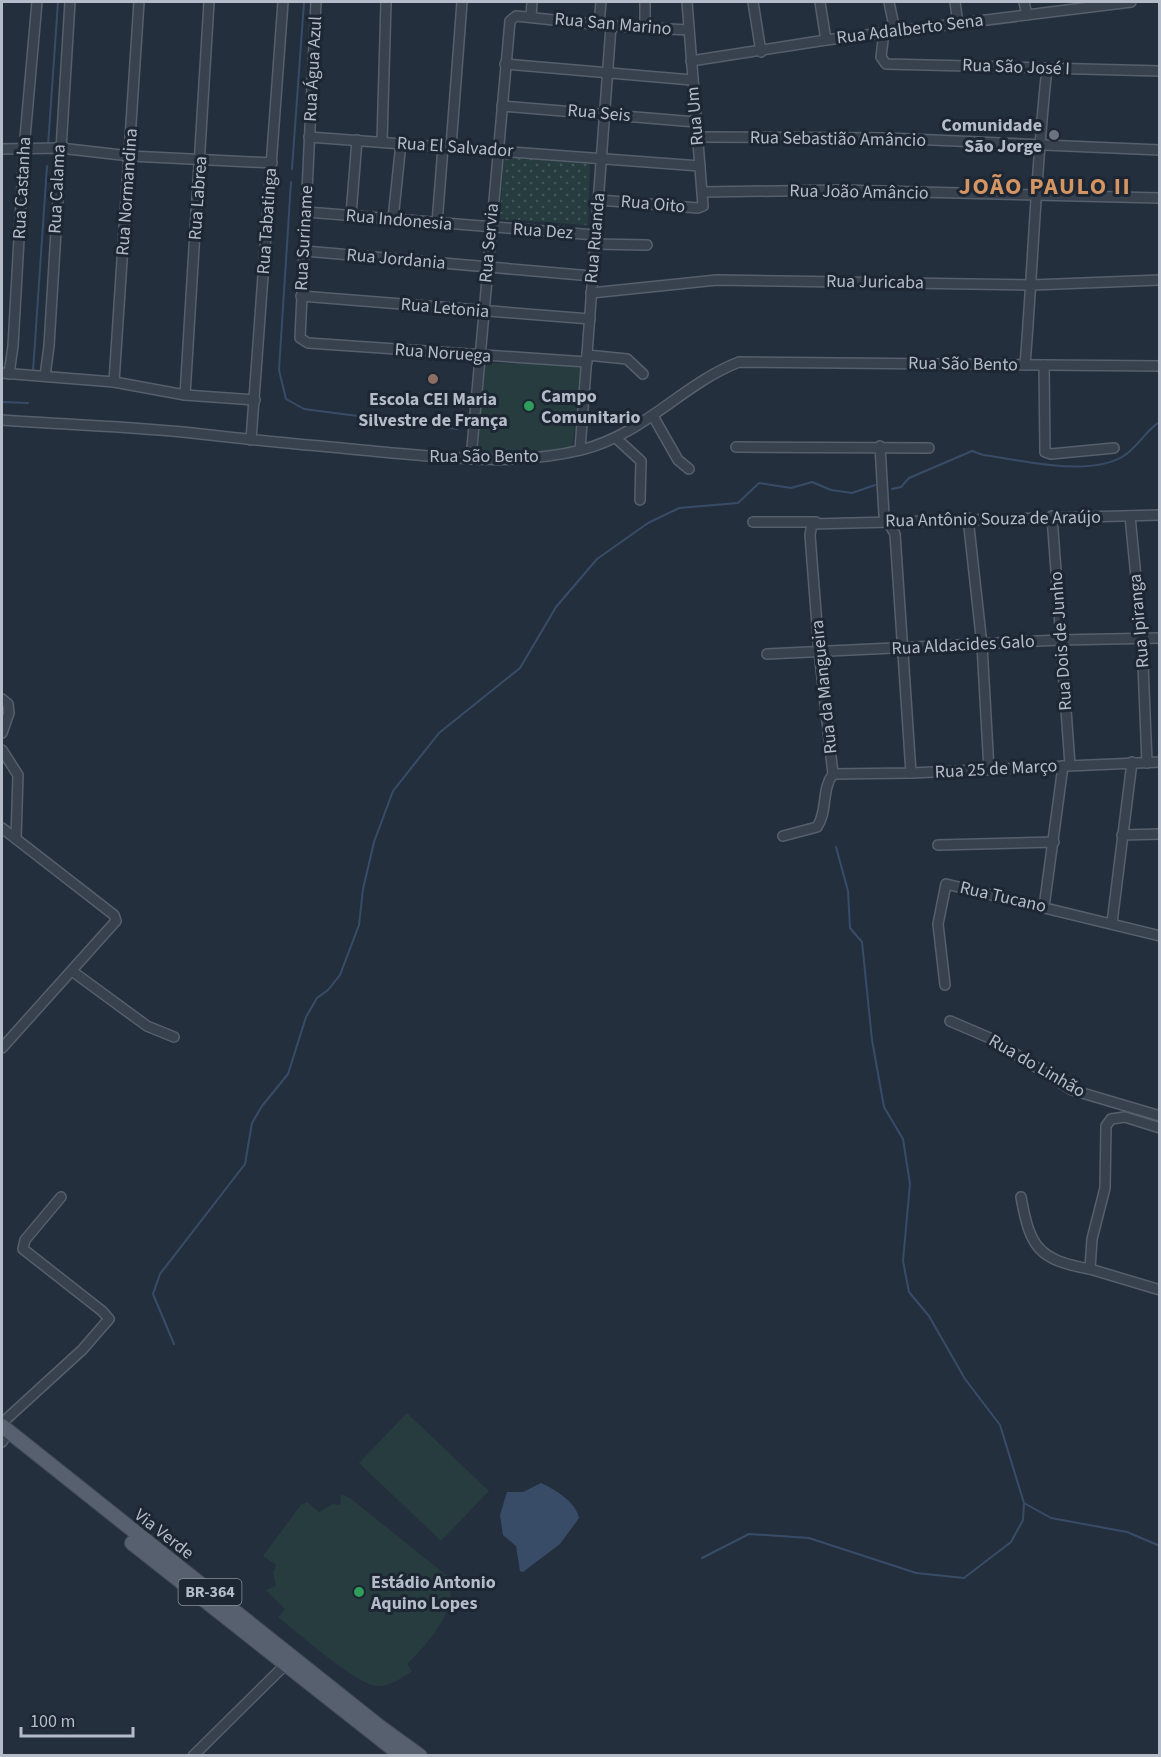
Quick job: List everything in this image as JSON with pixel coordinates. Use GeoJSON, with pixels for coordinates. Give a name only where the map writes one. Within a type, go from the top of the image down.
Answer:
{"type":"FeatureCollection","features":[{"type":"Feature","properties":{"kind":"main road","name":"Via Verde"},"geometry":{"type":"LineString","coordinates":[[2,1434],[289,1662],[402,1755]]}},
{"type":"Feature","properties":{"kind":"main road","name":"Via Verde"},"geometry":{"type":"LineString","coordinates":[[289,1662],[420,1755]]}},
{"type":"Feature","properties":{"kind":"street","name":"Rua Castanha"},"geometry":{"type":"LineString","coordinates":[[5,374],[13,346],[24,149],[37,2]]}},
{"type":"Feature","properties":{"kind":"street","name":"Rua Calama"},"geometry":{"type":"LineString","coordinates":[[45,376],[49,346],[69,2]]}},
{"type":"Feature","properties":{"kind":"street","name":"Rua Normandina"},"geometry":{"type":"LineString","coordinates":[[114,382],[139,2]]}},
{"type":"Feature","properties":{"kind":"street","name":"Rua Labrea"},"geometry":{"type":"LineString","coordinates":[[185,394],[209,2]]}},
{"type":"Feature","properties":{"kind":"street","name":"Rua Tabatinga"},"geometry":{"type":"LineString","coordinates":[[251,440],[283,2]]}},
{"type":"Feature","properties":{"kind":"street","name":"Rua Água Azul"},"geometry":{"type":"LineString","coordinates":[[309,137],[316,2]]}},
{"type":"Feature","properties":{"kind":"street"},"geometry":{"type":"LineString","coordinates":[[382,142],[386,2]]}},
{"type":"Feature","properties":{"kind":"street"},"geometry":{"type":"LineString","coordinates":[[437,223],[462,2]]}},
{"type":"Feature","properties":{"kind":"street"},"geometry":{"type":"LineString","coordinates":[[531,17],[532,2]]}},
{"type":"Feature","properties":{"kind":"street"},"geometry":{"type":"LineString","coordinates":[[599,24],[601,2]]}},
{"type":"Feature","properties":{"kind":"street"},"geometry":{"type":"LineString","coordinates":[[645,2],[645,27]]}},
{"type":"Feature","properties":{"kind":"street","name":"Rua Um"},"geometry":{"type":"LineString","coordinates":[[687,2],[703,203]]}},
{"type":"Feature","properties":{"kind":"street"},"geometry":{"type":"LineString","coordinates":[[753,2],[761,52]]}},
{"type":"Feature","properties":{"kind":"street"},"geometry":{"type":"LineString","coordinates":[[820,2],[826,40]]}},
{"type":"Feature","properties":{"kind":"street"},"geometry":{"type":"LineString","coordinates":[[889,2],[895,31]]}},
{"type":"Feature","properties":{"kind":"street"},"geometry":{"type":"LineString","coordinates":[[955,2],[958,24]]}},
{"type":"Feature","properties":{"kind":"street"},"geometry":{"type":"LineString","coordinates":[[1024,2],[1027,15]]}},
{"type":"Feature","properties":{"kind":"street","name":"Rua Adalberto Sena"},"geometry":{"type":"LineString","coordinates":[[691,62],[826,40],[1027,15],[1087,4],[1131,2]]}},
{"type":"Feature","properties":{"kind":"street","name":"Rua San Marino"},"geometry":{"type":"LineString","coordinates":[[508,27],[512,18],[516,16],[611,26],[689,30]]}},
{"type":"Feature","properties":{"kind":"street","name":"Rua Ruanda"},"geometry":{"type":"LineString","coordinates":[[580,450],[611,26]]}},
{"type":"Feature","properties":{"kind":"street","name":"Rua Servia"},"geometry":{"type":"LineString","coordinates":[[471,459],[508,27]]}},
{"type":"Feature","properties":{"kind":"street","name":"Rua São José I"},"geometry":{"type":"LineString","coordinates":[[884,32],[882,59],[886,64],[1160,71]]}},
{"type":"Feature","properties":{"kind":"street"},"geometry":{"type":"LineString","coordinates":[[505,64],[692,80]]}},
{"type":"Feature","properties":{"kind":"street"},"geometry":{"type":"LineString","coordinates":[[1025,365],[1038,197],[1039,145],[1047,69]]}},
{"type":"Feature","properties":{"kind":"street","name":"Rua Seis"},"geometry":{"type":"LineString","coordinates":[[502,106],[696,122]]}},
{"type":"Feature","properties":{"kind":"street","name":"Rua El Salvador"},"geometry":{"type":"LineString","coordinates":[[309,137],[700,166]]}},
{"type":"Feature","properties":{"kind":"street","name":"Rua Suriname"},"geometry":{"type":"LineString","coordinates":[[300,338],[309,137]]}},
{"type":"Feature","properties":{"kind":"street","name":"Rua Sebastião Amâncio"},"geometry":{"type":"LineString","coordinates":[[697,137],[887,138],[1160,150]]}},
{"type":"Feature","properties":{"kind":"street"},"geometry":{"type":"LineString","coordinates":[[351,215],[357,140]]}},
{"type":"Feature","properties":{"kind":"street"},"geometry":{"type":"LineString","coordinates":[[393,219],[401,143]]}},
{"type":"Feature","properties":{"kind":"street"},"geometry":{"type":"LineString","coordinates":[[2,149],[60,148],[130,156],[272,163]]}},
{"type":"Feature","properties":{"kind":"street","name":"Rua João Amâncio"},"geometry":{"type":"LineString","coordinates":[[703,192],[841,190],[1038,197],[1160,198]]}},
{"type":"Feature","properties":{"kind":"street","name":"Rua Oito"},"geometry":{"type":"LineString","coordinates":[[599,200],[698,208],[703,203]]}},
{"type":"Feature","properties":{"kind":"street","name":"Rua Indonesia"},"geometry":{"type":"LineString","coordinates":[[307,212],[491,228]]}},
{"type":"Feature","properties":{"kind":"street","name":"Rua Dez"},"geometry":{"type":"LineString","coordinates":[[491,228],[647,245]]}},
{"type":"Feature","properties":{"kind":"street","name":"Rua Jordania"},"geometry":{"type":"LineString","coordinates":[[305,251],[592,276]]}},
{"type":"Feature","properties":{"kind":"street","name":"Rua Juricaba"},"geometry":{"type":"LineString","coordinates":[[591,293],[717,280],[1032,285],[1160,280]]}},
{"type":"Feature","properties":{"kind":"street","name":"Rua Letonia"},"geometry":{"type":"LineString","coordinates":[[301,296],[590,319]]}},
{"type":"Feature","properties":{"kind":"street","name":"Rua Noruega"},"geometry":{"type":"LineString","coordinates":[[300,338],[308,343],[479,356],[627,359],[643,374]]}},
{"type":"Feature","properties":{"kind":"street","name":"Rua São Bento"},"geometry":{"type":"LineString","coordinates":[[2,420],[198,434],[471,459],[544,457],[580,450],[617,439],[720,371],[739,362],[1160,366]]}},
{"type":"Feature","properties":{"kind":"street"},"geometry":{"type":"LineString","coordinates":[[1044,365],[1045,452],[1114,448]]}},
{"type":"Feature","properties":{"kind":"street"},"geometry":{"type":"LineString","coordinates":[[5,374],[114,382],[185,394],[255,400]]}},
{"type":"Feature","properties":{"kind":"street"},"geometry":{"type":"LineString","coordinates":[[653,416],[678,460],[689,469]]}},
{"type":"Feature","properties":{"kind":"street"},"geometry":{"type":"LineString","coordinates":[[617,439],[641,460],[640,500]]}},
{"type":"Feature","properties":{"kind":"street"},"geometry":{"type":"LineString","coordinates":[[880,446],[884,515],[895,534],[900,648],[911,773]]}},
{"type":"Feature","properties":{"kind":"street"},"geometry":{"type":"LineString","coordinates":[[736,447],[929,448]]}},
{"type":"Feature","properties":{"kind":"street","name":"Rua Antônio Souza de Araújo"},"geometry":{"type":"LineString","coordinates":[[816,522],[1160,514]]}},
{"type":"Feature","properties":{"kind":"street","name":"Rua Dois de Junho"},"geometry":{"type":"LineString","coordinates":[[1044,907],[1066,766],[1052,516]]}},
{"type":"Feature","properties":{"kind":"street","name":"Rua Ipiranga"},"geometry":{"type":"LineString","coordinates":[[1130,516],[1142,639],[1147,763]]}},
{"type":"Feature","properties":{"kind":"street"},"geometry":{"type":"LineString","coordinates":[[968,518],[982,645],[989,770]]}},
{"type":"Feature","properties":{"kind":"street"},"geometry":{"type":"LineString","coordinates":[[753,522],[816,522]]}},
{"type":"Feature","properties":{"kind":"street","name":"Rua da Mangueira"},"geometry":{"type":"LineString","coordinates":[[783,836],[817,827],[822,816],[826,785],[833,774],[819,651],[810,531],[812,524],[816,522]]}},
{"type":"Feature","properties":{"kind":"street","name":"Rua Aldacides Galo"},"geometry":{"type":"LineString","coordinates":[[767,654],[1060,640],[1160,638]]}},
{"type":"Feature","properties":{"kind":"street"},"geometry":{"type":"LineString","coordinates":[[2,699],[8,704],[9,714],[2,733]]}},
{"type":"Feature","properties":{"kind":"street"},"geometry":{"type":"LineString","coordinates":[[2,750],[18,775],[16,839]]}},
{"type":"Feature","properties":{"kind":"street"},"geometry":{"type":"LineString","coordinates":[[1112,923],[1132,762]]}},
{"type":"Feature","properties":{"kind":"street","name":"Rua 25 de Março"},"geometry":{"type":"LineString","coordinates":[[833,774],[911,773],[1160,762]]}},
{"type":"Feature","properties":{"kind":"street"},"geometry":{"type":"LineString","coordinates":[[2,828],[114,915],[116,921],[2,1048]]}},
{"type":"Feature","properties":{"kind":"street"},"geometry":{"type":"LineString","coordinates":[[1122,835],[1160,834]]}},
{"type":"Feature","properties":{"kind":"street"},"geometry":{"type":"LineString","coordinates":[[938,845],[1054,842]]}},
{"type":"Feature","properties":{"kind":"street","name":"Rua Tucano"},"geometry":{"type":"LineString","coordinates":[[945,985],[938,924],[946,884],[1160,936]]}},
{"type":"Feature","properties":{"kind":"street"},"geometry":{"type":"LineString","coordinates":[[72,971],[147,1026],[174,1037]]}},
{"type":"Feature","properties":{"kind":"street","name":"Rua do Linhão"},"geometry":{"type":"LineString","coordinates":[[950,1021],[992,1039],[1072,1090],[1160,1116]]}},
{"type":"Feature","properties":{"kind":"street"},"geometry":{"type":"LineString","coordinates":[[1090,1269],[1092,1239],[1106,1182],[1106,1126],[1111,1119],[1125,1117],[1160,1128]]}},
{"type":"Feature","properties":{"kind":"street"},"geometry":{"type":"LineString","coordinates":[[2,1434],[108,1323],[109,1319],[102,1311],[25,1251],[22,1246],[29,1234],[61,1197]]}},
{"type":"Feature","properties":{"kind":"street"},"geometry":{"type":"LineString","coordinates":[[1021,1197],[1029,1234],[1040,1250],[1058,1261],[1160,1290]]}},
{"type":"Feature","properties":{"kind":"street"},"geometry":{"type":"LineString","coordinates":[[193,1755],[289,1662]]}},
{"type":"Feature","properties":{"kind":"green space"},"geometry":{"type":"Polygon","coordinates":[[[504,154],[590,161],[588,225],[500,219],[504,154]]]}},
{"type":"Feature","properties":{"kind":"green space","name":"Campo Comunitario"},"geometry":{"type":"Polygon","coordinates":[[[483,363],[584,364],[572,448],[478,459],[483,363]]]}},
{"type":"Feature","properties":{"kind":"green space"},"geometry":{"type":"Polygon","coordinates":[[[407,1413],[489,1491],[441,1541],[359,1463],[407,1413]]]}},
{"type":"Feature","properties":{"kind":"green space","name":"Estádio Antonio Aquino Lopes"},"geometry":{"type":"Polygon","coordinates":[[[341,1494],[350,1498],[446,1575],[450,1586],[447,1611],[433,1635],[407,1664],[412,1671],[387,1685],[369,1684],[328,1657],[278,1617],[285,1609],[266,1590],[276,1586],[273,1573],[276,1565],[263,1556],[301,1505],[307,1502],[319,1512],[333,1504],[340,1505],[341,1494]]]}},
{"type":"Feature","properties":{"kind":"water"},"geometry":{"type":"Polygon","coordinates":[[[541,1483],[570,1502],[579,1518],[560,1544],[523,1572],[520,1571],[516,1546],[503,1535],[500,1515],[507,1492],[523,1492],[541,1483]]]}},
{"type":"Feature","properties":{"kind":"waterway"},"geometry":{"type":"LineString","coordinates":[[48,146],[58,2]]}},
{"type":"Feature","properties":{"kind":"waterway"},"geometry":{"type":"LineString","coordinates":[[292,169],[304,2]]}},
{"type":"Feature","properties":{"kind":"waterway"},"geometry":{"type":"LineString","coordinates":[[33,371],[47,166]]}},
{"type":"Feature","properties":{"kind":"waterway"},"geometry":{"type":"LineString","coordinates":[[291,182],[279,370],[286,399],[304,409],[457,429]]}},
{"type":"Feature","properties":{"kind":"waterway"},"geometry":{"type":"LineString","coordinates":[[2,402],[28,403]]}},
{"type":"Feature","properties":{"kind":"waterway"},"geometry":{"type":"LineString","coordinates":[[892,489],[901,487],[909,478],[972,451],[983,455],[1054,465],[1091,466],[1108,463],[1128,453],[1151,428],[1160,422]]}},
{"type":"Feature","properties":{"kind":"waterway"},"geometry":{"type":"LineString","coordinates":[[174,1344],[153,1294],[160,1274],[245,1164],[252,1123],[262,1106],[288,1074],[306,1017],[317,998],[328,990],[340,975],[359,925],[363,889],[374,842],[393,791],[439,733],[520,668],[556,607],[597,559],[648,523],[679,508],[738,503],[759,483],[791,488],[812,482],[831,490],[852,493],[875,485]]}},
{"type":"Feature","properties":{"kind":"waterway"},"geometry":{"type":"LineString","coordinates":[[702,1558],[749,1534],[809,1538],[916,1573],[964,1578],[1011,1542],[1023,1520],[1024,1503],[1000,1425],[965,1379],[929,1316],[909,1292],[903,1261],[910,1184],[903,1139],[884,1107],[872,1040],[862,942],[850,928],[848,891],[836,847]]}},
{"type":"Feature","properties":{"kind":"waterway"},"geometry":{"type":"LineString","coordinates":[[1024,1503],[1051,1518],[1127,1532],[1160,1546]]}},
{"type":"Feature","properties":{"kind":"place","name":"Comunidade São Jorge"},"geometry":{"type":"Point","coordinates":[1054,135]}},
{"type":"Feature","properties":{"kind":"place","name":"Escola CEI Maria Silvestre de França"},"geometry":{"type":"Point","coordinates":[433,379]}},
{"type":"Feature","properties":{"kind":"place","name":"Campo Comunitario"},"geometry":{"type":"Point","coordinates":[529,406]}},
{"type":"Feature","properties":{"kind":"place","name":"Estádio Antonio Aquino Lopes"},"geometry":{"type":"Point","coordinates":[359,1592]}},
{"type":"Feature","properties":{"kind":"district","name":"JOÃO PAULO II"},"geometry":{"type":"Point","coordinates":[1045,186]}}]}
